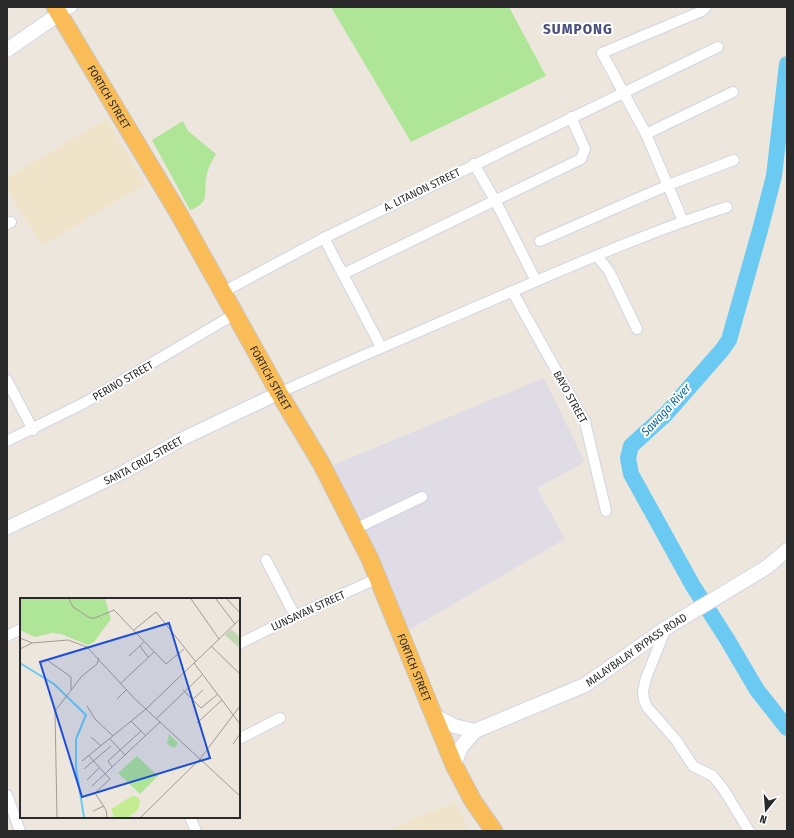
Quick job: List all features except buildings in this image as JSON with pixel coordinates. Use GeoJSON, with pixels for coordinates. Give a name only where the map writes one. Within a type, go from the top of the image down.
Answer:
{"type":"FeatureCollection","features":[{"type":"Feature","properties":{"kind":"highway","name":"FORTICH STREET"},"geometry":{"type":"LineString","coordinates":[[62,9],[279,393],[321,463],[378,578],[454,766],[473,801],[494,831]]}},
{"type":"Feature","properties":{"kind":"main road"},"geometry":{"type":"LineString","coordinates":[[7,50],[62,9]]}},
{"type":"Feature","properties":{"kind":"main road","name":"MALAYBALAY BYPASS ROAD"},"geometry":{"type":"LineString","coordinates":[[454,766],[461,747],[475,731],[585,685],[672,625],[767,567],[787,550]]}},
{"type":"Feature","properties":{"kind":"main road"},"geometry":{"type":"LineString","coordinates":[[435,716],[454,726],[475,731]]}},
{"type":"Feature","properties":{"kind":"street"},"geometry":{"type":"LineString","coordinates":[[683,221],[666,186],[646,134],[602,53],[702,11],[706,7]]}},
{"type":"Feature","properties":{"kind":"street","name":"A. LITANON STREET"},"geometry":{"type":"LineString","coordinates":[[223,292],[324,238],[570,117],[623,94],[718,47]]}},
{"type":"Feature","properties":{"kind":"street"},"geometry":{"type":"LineString","coordinates":[[646,134],[733,92]]}},
{"type":"Feature","properties":{"kind":"street"},"geometry":{"type":"LineString","coordinates":[[343,274],[496,202],[584,157],[585,149],[570,117]]}},
{"type":"Feature","properties":{"kind":"street"},"geometry":{"type":"LineString","coordinates":[[540,241],[666,186],[734,160]]}},
{"type":"Feature","properties":{"kind":"street"},"geometry":{"type":"LineString","coordinates":[[474,164],[496,202],[536,281]]}},
{"type":"Feature","properties":{"kind":"street"},"geometry":{"type":"LineString","coordinates":[[279,393],[381,347],[536,281],[683,221],[727,207]]}},
{"type":"Feature","properties":{"kind":"street"},"geometry":{"type":"LineString","coordinates":[[324,238],[381,347]]}},
{"type":"Feature","properties":{"kind":"street"},"geometry":{"type":"LineString","coordinates":[[597,256],[609,271],[637,329]]}},
{"type":"Feature","properties":{"kind":"street","name":"BAYO STREET"},"geometry":{"type":"LineString","coordinates":[[512,291],[585,422],[606,511]]}},
{"type":"Feature","properties":{"kind":"street","name":"PERINO STREET"},"geometry":{"type":"LineString","coordinates":[[7,441],[33,430],[125,380],[235,314]]}},
{"type":"Feature","properties":{"kind":"street"},"geometry":{"type":"LineString","coordinates":[[7,380],[33,430]]}},
{"type":"Feature","properties":{"kind":"street","name":"SANTA CRUZ STREET"},"geometry":{"type":"LineString","coordinates":[[7,528],[124,472],[182,439],[279,393]]}},
{"type":"Feature","properties":{"kind":"street"},"geometry":{"type":"LineString","coordinates":[[355,529],[422,497]]}},
{"type":"Feature","properties":{"kind":"street"},"geometry":{"type":"LineString","coordinates":[[266,560],[295,616]]}},
{"type":"Feature","properties":{"kind":"street","name":"LUNSAYAN STREET"},"geometry":{"type":"LineString","coordinates":[[240,644],[295,616],[378,578]]}},
{"type":"Feature","properties":{"kind":"street"},"geometry":{"type":"LineString","coordinates":[[672,625],[646,678],[643,691],[644,700],[647,707],[676,740],[693,766],[713,776],[724,790],[749,831]]}},
{"type":"Feature","properties":{"kind":"street"},"geometry":{"type":"LineString","coordinates":[[7,636],[20,630]]}},
{"type":"Feature","properties":{"kind":"street"},"geometry":{"type":"LineString","coordinates":[[240,738],[280,718]]}},
{"type":"Feature","properties":{"kind":"street"},"geometry":{"type":"LineString","coordinates":[[7,795],[20,831]]}},
{"type":"Feature","properties":{"kind":"street"},"geometry":{"type":"LineString","coordinates":[[190,818],[196,831]]}},
{"type":"Feature","properties":{"kind":"shaded area"},"geometry":{"type":"Polygon","coordinates":[[[106,119],[145,184],[42,246],[7,188],[7,178],[106,119]]]}},
{"type":"Feature","properties":{"kind":"shaded area"},"geometry":{"type":"Polygon","coordinates":[[[544,378],[585,462],[537,488],[565,539],[409,630],[333,465],[544,378]]]}},
{"type":"Feature","properties":{"kind":"shaded area"},"geometry":{"type":"Polygon","coordinates":[[[455,802],[469,831],[388,831],[403,824],[455,802]]]}},
{"type":"Feature","properties":{"kind":"green space"},"geometry":{"type":"Polygon","coordinates":[[[331,7],[509,7],[546,76],[411,142],[331,7]]]}},
{"type":"Feature","properties":{"kind":"green space"},"geometry":{"type":"Polygon","coordinates":[[[183,121],[188,131],[216,154],[207,173],[203,202],[190,210],[152,140],[183,121]]]}},
{"type":"Feature","properties":{"kind":"waterway","name":"Sawaga River"},"geometry":{"type":"LineString","coordinates":[[787,64],[774,176],[729,340],[666,414],[631,446],[628,458],[631,474],[693,586],[757,690],[787,728]]}},
{"type":"Feature","properties":{"kind":"district","name":"SUMPONG"},"geometry":{"type":"Point","coordinates":[578,29]}}]}
